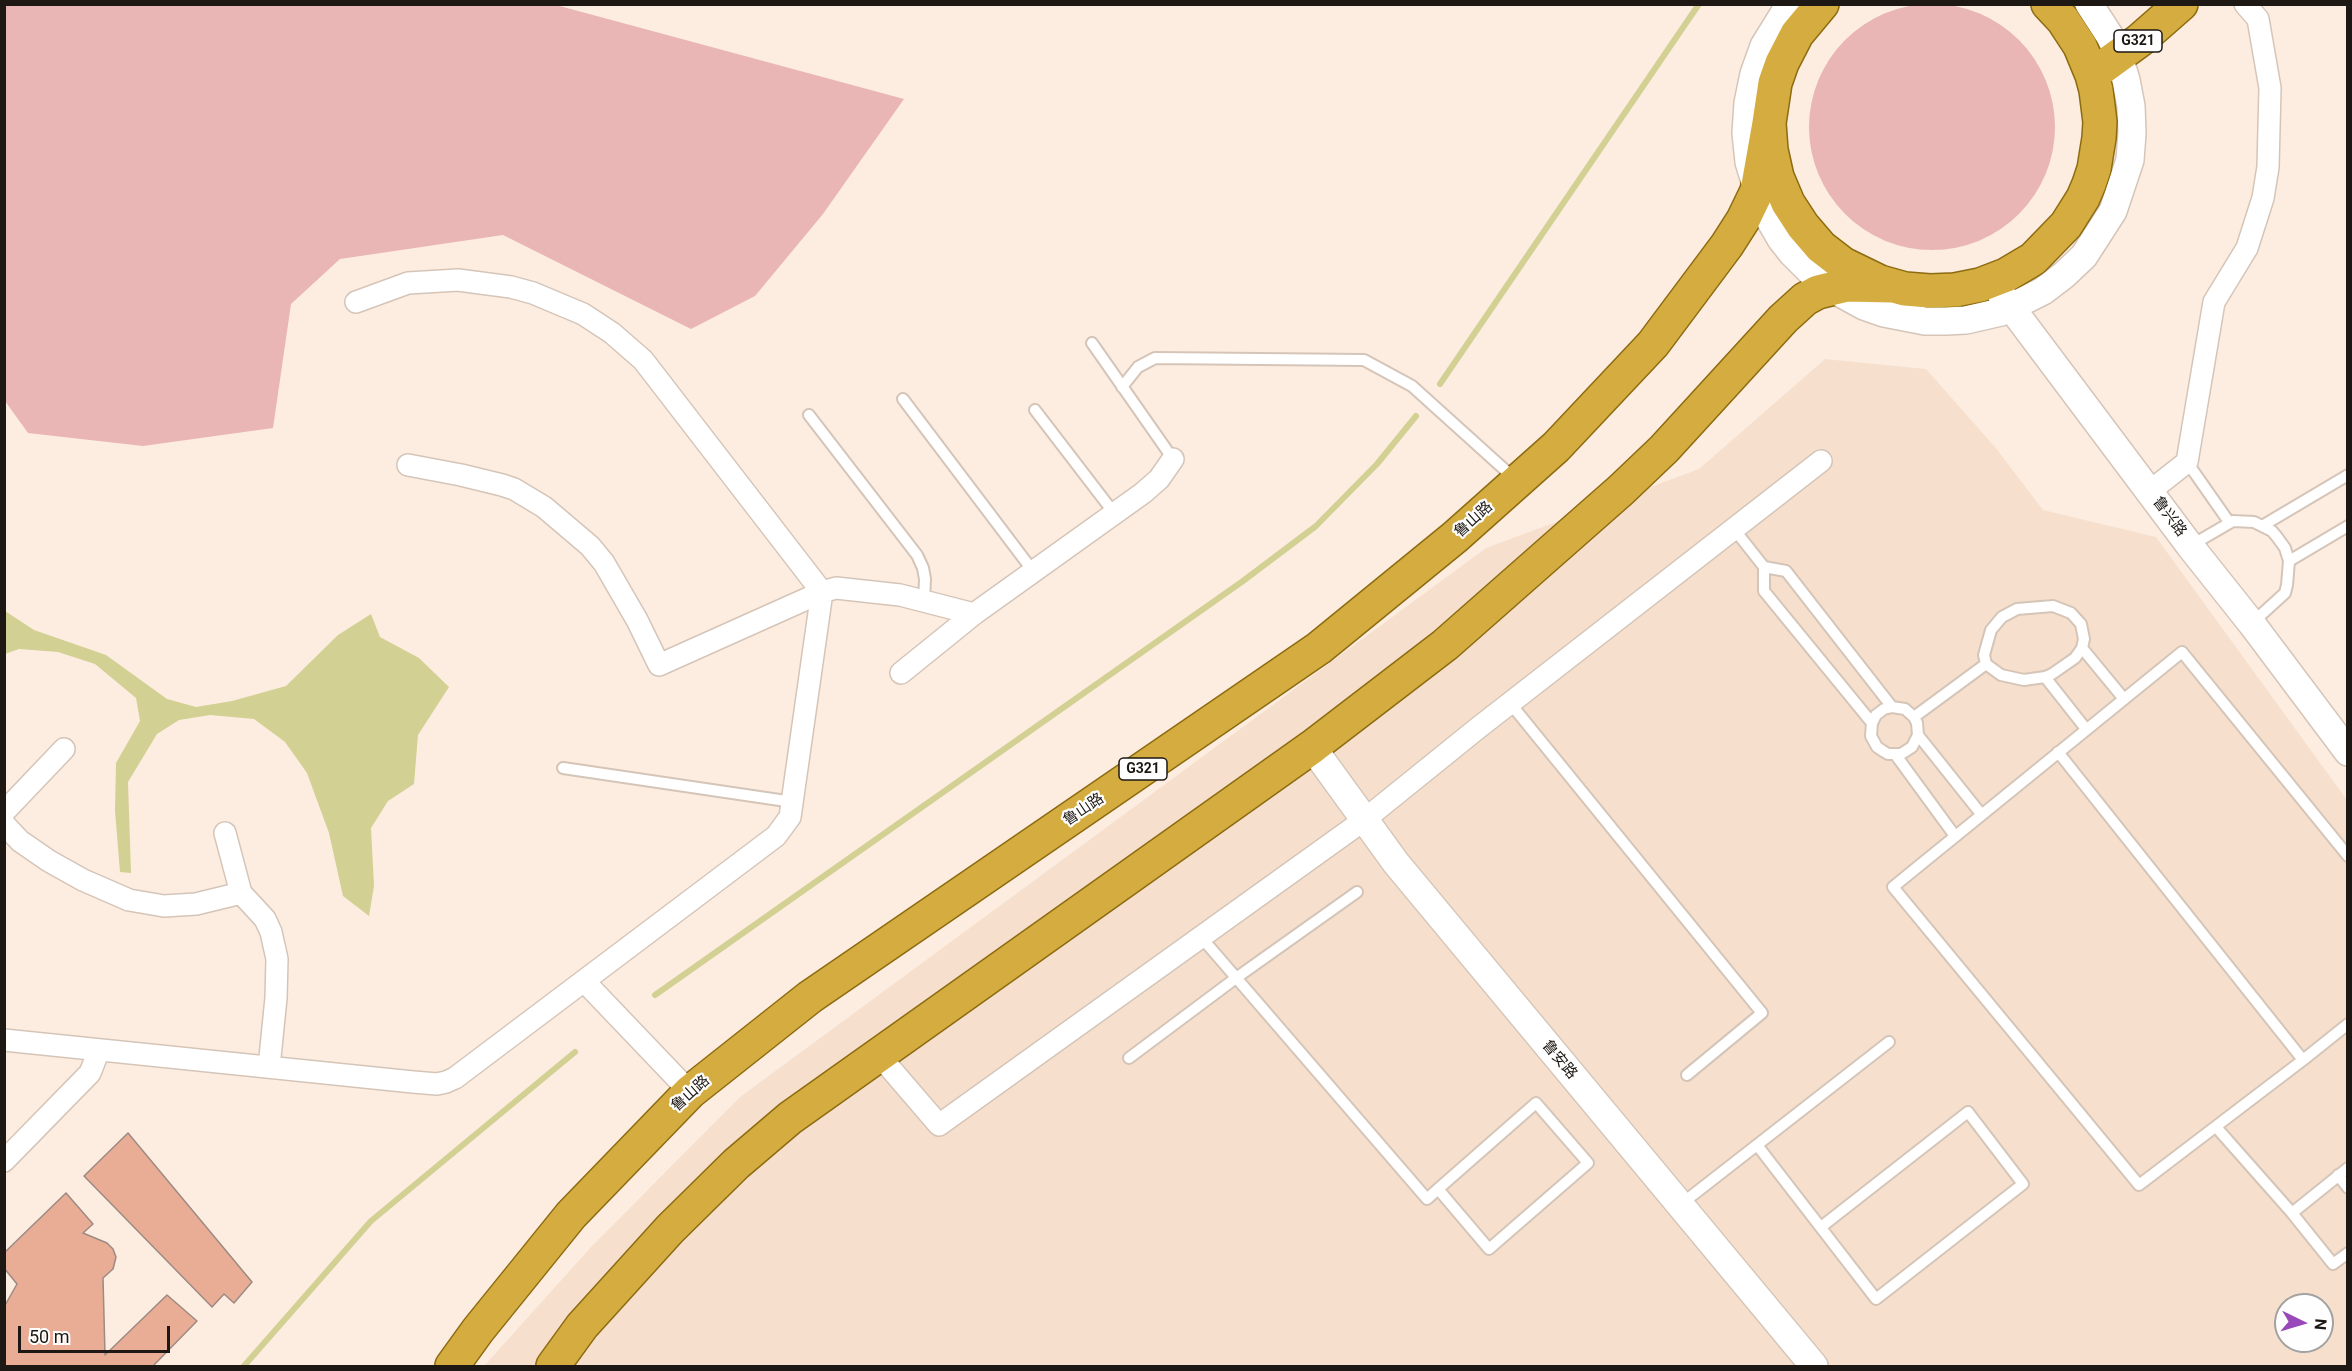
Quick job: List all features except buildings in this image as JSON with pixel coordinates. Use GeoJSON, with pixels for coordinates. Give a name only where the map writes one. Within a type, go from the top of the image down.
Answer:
{"type":"FeatureCollection","features":[{"type":"Feature","properties":{"kind":"highway"},"geometry":{"type":"LineString","coordinates":[[1822,4],[1797,34],[1782,63],[1771,99],[1769,123],[1771,150],[1777,177],[1788,203],[1803,226],[1821,246],[1843,264],[1867,277],[1892,286],[1917,291],[1968,288],[1992,281],[2020,267],[2045,249],[2066,225],[2083,198],[2094,169],[2099,138],[2098,106],[2092,75],[2072,33],[2048,4]]}},
{"type":"Feature","properties":{"kind":"highway","name":"G321"},"geometry":{"type":"LineString","coordinates":[[2092,75],[2181,4]]}},
{"type":"Feature","properties":{"kind":"highway","name":"鲁山路"},"geometry":{"type":"LineString","coordinates":[[452,1366],[478,1330],[571,1215],[690,1092],[810,997],[1319,648],[1455,537],[1571,432],[1653,344],[1727,245],[1743,220],[1757,191],[1769,123]]}},
{"type":"Feature","properties":{"kind":"highway"},"geometry":{"type":"LineString","coordinates":[[553,1366],[582,1326],[670,1229],[736,1164],[790,1118],[1312,747],[1445,645],[1621,490],[1664,449],[1783,319],[1805,299],[1831,288],[1847,285],[1892,286]]}},
{"type":"Feature","properties":{"kind":"street"},"geometry":{"type":"LineString","coordinates":[[1790,4],[1764,46],[1750,88],[1746,133],[1749,162],[1757,191],[1771,223],[1786,246],[1804,266],[1831,288],[1864,306],[1884,313],[1925,321],[1966,320],[2001,312],[2043,291],[2074,266],[2100,235],[2116,205],[2127,173],[2132,133],[2129,93],[2118,54],[2089,4]]}},
{"type":"Feature","properties":{"kind":"street"},"geometry":{"type":"LineString","coordinates":[[2149,492],[2187,462],[2214,302],[2241,260],[2253,235],[2268,167],[2270,88],[2258,19],[2252,7]]}},
{"type":"Feature","properties":{"kind":"street"},"geometry":{"type":"LineString","coordinates":[[4,1040],[420,1083],[446,1082],[455,1078],[776,836],[790,817],[822,592],[643,360],[612,333],[583,314],[541,296],[511,287],[458,280],[408,283],[356,302]]}},
{"type":"Feature","properties":{"kind":"street","name":"鲁兴路"},"geometry":{"type":"LineString","coordinates":[[1992,281],[2149,492],[2348,752]]}},
{"type":"Feature","properties":{"kind":"street"},"geometry":{"type":"LineString","coordinates":[[901,673],[974,614],[1160,479],[1173,459]]}},
{"type":"Feature","properties":{"kind":"street"},"geometry":{"type":"LineString","coordinates":[[878,1054],[939,1125],[1364,819],[1821,461]]}},
{"type":"Feature","properties":{"kind":"street"},"geometry":{"type":"LineString","coordinates":[[408,465],[502,485],[514,489],[544,507],[590,546],[604,563],[637,620],[659,665],[822,592],[836,588],[851,588],[924,601],[974,614]]}},
{"type":"Feature","properties":{"kind":"street","name":"鲁安路"},"geometry":{"type":"LineString","coordinates":[[1312,747],[1396,863],[1814,1366]]}},
{"type":"Feature","properties":{"kind":"street"},"geometry":{"type":"LineString","coordinates":[[4,812],[64,748]]}},
{"type":"Feature","properties":{"kind":"street"},"geometry":{"type":"LineString","coordinates":[[4,824],[20,841],[49,861],[83,880],[129,900],[164,906],[196,904],[241,893]]}},
{"type":"Feature","properties":{"kind":"street"},"geometry":{"type":"LineString","coordinates":[[225,833],[241,893],[265,920],[271,932],[277,959],[276,998],[269,1067]]}},
{"type":"Feature","properties":{"kind":"street"},"geometry":{"type":"LineString","coordinates":[[584,981],[690,1092]]}},
{"type":"Feature","properties":{"kind":"street"},"geometry":{"type":"LineString","coordinates":[[4,1161],[90,1074],[99,1050]]}},
{"type":"Feature","properties":{"kind":"lane"},"geometry":{"type":"LineString","coordinates":[[1092,344],[1173,459]]}},
{"type":"Feature","properties":{"kind":"lane"},"geometry":{"type":"LineString","coordinates":[[1122,387],[1138,367],[1151,359],[1161,357],[1364,360],[1412,387],[1518,481]]}},
{"type":"Feature","properties":{"kind":"lane"},"geometry":{"type":"LineString","coordinates":[[903,399],[1033,571]]}},
{"type":"Feature","properties":{"kind":"lane"},"geometry":{"type":"LineString","coordinates":[[1035,410],[1114,513]]}},
{"type":"Feature","properties":{"kind":"lane"},"geometry":{"type":"LineString","coordinates":[[809,415],[917,555],[925,579],[924,601]]}},
{"type":"Feature","properties":{"kind":"lane"},"geometry":{"type":"LineString","coordinates":[[2187,462],[2229,522]]}},
{"type":"Feature","properties":{"kind":"lane"},"geometry":{"type":"LineString","coordinates":[[2262,526],[2348,475]]}},
{"type":"Feature","properties":{"kind":"lane"},"geometry":{"type":"LineString","coordinates":[[2190,546],[2229,522],[2244,520],[2271,531],[2281,542],[2289,561],[2289,577],[2285,593],[2252,624]]}},
{"type":"Feature","properties":{"kind":"lane"},"geometry":{"type":"LineString","coordinates":[[2289,561],[2348,526]]}},
{"type":"Feature","properties":{"kind":"lane"},"geometry":{"type":"LineString","coordinates":[[1734,529],[1764,567],[1764,591],[1872,723]]}},
{"type":"Feature","properties":{"kind":"lane"},"geometry":{"type":"LineString","coordinates":[[1764,567],[1786,571],[1892,706],[1905,709],[1914,717],[1918,735],[1912,747],[1901,753],[1888,754],[1878,747],[1871,736],[1872,723],[1880,712],[1892,706]]}},
{"type":"Feature","properties":{"kind":"lane"},"geometry":{"type":"LineString","coordinates":[[2029,606],[2053,606],[2071,613],[2077,618],[2083,630],[2082,648],[2068,664],[2045,677],[2024,680],[1994,671],[1986,664],[1984,655],[1991,630],[2002,617],[2009,612],[2029,606]]}},
{"type":"Feature","properties":{"kind":"lane"},"geometry":{"type":"LineString","coordinates":[[2082,648],[2124,699]]}},
{"type":"Feature","properties":{"kind":"lane"},"geometry":{"type":"LineString","coordinates":[[2348,856],[2182,652],[1893,887],[2139,1185],[2348,1024]]}},
{"type":"Feature","properties":{"kind":"lane"},"geometry":{"type":"LineString","coordinates":[[1914,717],[1986,664]]}},
{"type":"Feature","properties":{"kind":"lane"},"geometry":{"type":"LineString","coordinates":[[2045,677],[2086,729]]}},
{"type":"Feature","properties":{"kind":"lane"},"geometry":{"type":"LineString","coordinates":[[1510,703],[1762,1013],[1687,1075]]}},
{"type":"Feature","properties":{"kind":"lane"},"geometry":{"type":"LineString","coordinates":[[1918,735],[1981,814]]}},
{"type":"Feature","properties":{"kind":"lane"},"geometry":{"type":"LineString","coordinates":[[2058,752],[2303,1060]]}},
{"type":"Feature","properties":{"kind":"lane"},"geometry":{"type":"LineString","coordinates":[[1895,754],[1955,836]]}},
{"type":"Feature","properties":{"kind":"lane"},"geometry":{"type":"LineString","coordinates":[[563,768],[793,802]]}},
{"type":"Feature","properties":{"kind":"lane"},"geometry":{"type":"LineString","coordinates":[[1130,1058],[1236,978],[1357,892]]}},
{"type":"Feature","properties":{"kind":"lane"},"geometry":{"type":"LineString","coordinates":[[1201,937],[1427,1199],[1438,1189],[1536,1103],[1588,1163],[1489,1249],[1438,1189]]}},
{"type":"Feature","properties":{"kind":"lane"},"geometry":{"type":"LineString","coordinates":[[1680,1206],[1888,1042]]}},
{"type":"Feature","properties":{"kind":"lane"},"geometry":{"type":"LineString","coordinates":[[1757,1145],[1876,1299],[2023,1184],[1968,1112],[1821,1227]]}},
{"type":"Feature","properties":{"kind":"lane"},"geometry":{"type":"LineString","coordinates":[[2216,1127],[2292,1213],[2333,1264],[2348,1253]]}},
{"type":"Feature","properties":{"kind":"lane"},"geometry":{"type":"LineString","coordinates":[[2292,1213],[2348,1168]]}},
{"type":"Feature","properties":{"kind":"lane"},"geometry":{"type":"LineString","coordinates":[[2338,1175],[2348,1188]]}},
{"type":"Feature","properties":{"kind":"shaded area"},"geometry":{"type":"Polygon","coordinates":[[[1944,4],[1968,9],[1990,18],[2001,24],[2019,40],[2035,58],[2046,80],[2053,103],[2055,127],[2053,151],[2046,174],[2035,196],[2019,214],[2001,230],[1968,245],[1944,250],[1920,250],[1896,245],[1863,230],[1829,196],[1818,174],[1811,151],[1809,115],[1814,91],[1829,58],[1863,24],[1885,13],[1908,6],[1944,4]]]}},
{"type":"Feature","properties":{"kind":"shaded area"},"geometry":{"type":"Polygon","coordinates":[[[4,5],[556,5],[904,99],[823,214],[755,296],[691,329],[503,235],[340,259],[291,304],[273,428],[143,446],[28,433],[5,401],[4,5]]]}},
{"type":"Feature","properties":{"kind":"shaded area"},"geometry":{"type":"Polygon","coordinates":[[[1825,359],[1926,369],[1995,447],[2043,510],[2156,537],[2347,800],[2347,1366],[484,1366],[591,1247],[740,1097],[1486,548],[1699,469],[1825,359]]]}},
{"type":"Feature","properties":{"kind":"shaded area"},"geometry":{"type":"Polygon","coordinates":[[[5,611],[34,630],[106,655],[167,699],[196,707],[232,701],[286,686],[338,635],[371,614],[380,637],[419,658],[449,687],[418,735],[414,784],[388,801],[371,828],[374,886],[369,916],[343,896],[329,833],[307,773],[285,742],[254,719],[210,715],[179,720],[157,734],[128,782],[131,873],[120,872],[115,811],[116,763],[140,721],[136,698],[95,664],[58,652],[19,649],[5,654],[5,611]]]}},
{"type":"Feature","properties":{"kind":"waterway"},"geometry":{"type":"LineString","coordinates":[[1440,384],[1699,4]]}},
{"type":"Feature","properties":{"kind":"waterway"},"geometry":{"type":"LineString","coordinates":[[655,995],[1243,581],[1316,526],[1377,464],[1416,416]]}},
{"type":"Feature","properties":{"kind":"waterway"},"geometry":{"type":"LineString","coordinates":[[244,1366],[371,1221],[575,1052]]}}]}
